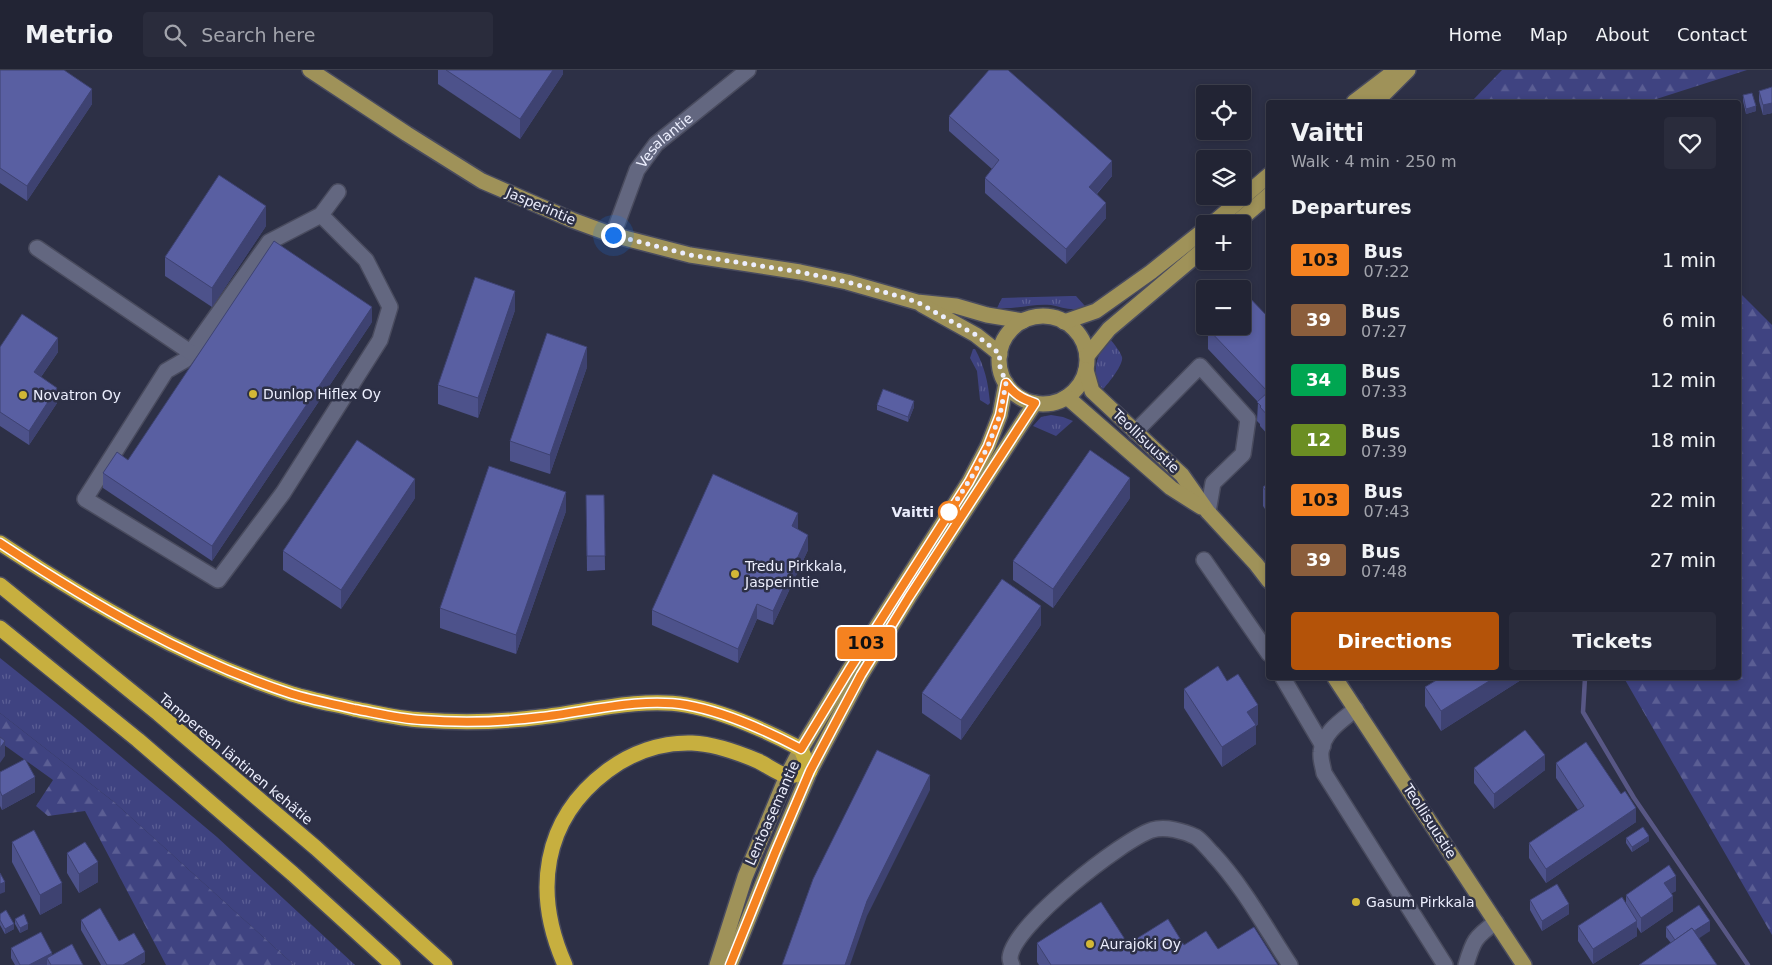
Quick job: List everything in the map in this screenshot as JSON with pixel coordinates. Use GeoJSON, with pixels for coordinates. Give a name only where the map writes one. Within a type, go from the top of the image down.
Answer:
{"type":"FeatureCollection","features":[{"type":"Feature","properties":{"kind":"highway"},"geometry":{"type":"LineString","coordinates":[[0,543],[131,624],[244,676],[292,694],[380,714],[418,720],[458,722],[540,718],[606,707],[645,704],[685,705],[727,716],[767,732],[801,749],[810,771],[787,776],[759,761],[734,751],[710,745],[691,743],[668,744],[629,757],[593,782],[579,796],[566,815],[551,854],[547,875],[547,896],[551,924],[565,965]]}},
{"type":"Feature","properties":{"kind":"highway","name":"Tampereen läntinen kehätie"},"geometry":{"type":"LineString","coordinates":[[0,585],[196,746],[316,848],[445,965]]}},
{"type":"Feature","properties":{"kind":"highway"},"geometry":{"type":"LineString","coordinates":[[0,628],[145,746],[293,874],[393,965]]}},
{"type":"Feature","properties":{"kind":"main road","name":"Jasperintie"},"geometry":{"type":"LineString","coordinates":[[310,70],[482,181],[572,220],[613,235],[690,255],[800,272],[847,282],[917,302],[956,306],[987,315],[1023,321]]}},
{"type":"Feature","properties":{"kind":"main road"},"geometry":{"type":"LineString","coordinates":[[1357,100],[1396,70]]}},
{"type":"Feature","properties":{"kind":"main road"},"geometry":{"type":"LineString","coordinates":[[1378,100],[1408,70]]}},
{"type":"Feature","properties":{"kind":"main road"},"geometry":{"type":"LineString","coordinates":[[1222,215],[1266,178]]}},
{"type":"Feature","properties":{"kind":"main road"},"geometry":{"type":"LineString","coordinates":[[1245,215],[1266,197]]}},
{"type":"Feature","properties":{"kind":"main road"},"geometry":{"type":"LineString","coordinates":[[1064,322],[1096,311],[1151,272],[1196,236]]}},
{"type":"Feature","properties":{"kind":"main road"},"geometry":{"type":"LineString","coordinates":[[1086,363],[1083,342],[1076,330],[1056,318],[1039,316],[1023,321],[1012,329],[1004,341],[1000,354],[1000,369],[1006,383],[1014,393],[1024,400],[1046,404],[1067,397],[1079,385],[1086,363],[1109,329],[1196,256]]}},
{"type":"Feature","properties":{"kind":"main road","name":"Jasperintie"},"geometry":{"type":"LineString","coordinates":[[917,302],[976,335],[1000,354]]}},
{"type":"Feature","properties":{"kind":"main road","name":"Teollisuustie"},"geometry":{"type":"LineString","coordinates":[[1086,363],[1092,391],[1182,475],[1208,512],[1266,576]]}},
{"type":"Feature","properties":{"kind":"main road","name":"Lentoasemantie"},"geometry":{"type":"LineString","coordinates":[[716,965],[745,877],[787,776],[801,749],[849,670],[969,482],[988,446],[1000,415],[1006,383]]}},
{"type":"Feature","properties":{"kind":"main road","name":"Teollisuustie"},"geometry":{"type":"LineString","coordinates":[[1067,397],[1171,488],[1208,512]]}},
{"type":"Feature","properties":{"kind":"main road","name":"Lentoasemantie"},"geometry":{"type":"LineString","coordinates":[[730,965],[810,771],[861,675],[909,597],[1035,403]]}},
{"type":"Feature","properties":{"kind":"main road","name":"Teollisuustie"},"geometry":{"type":"LineString","coordinates":[[1336,680],[1524,965]]}},
{"type":"Feature","properties":{"kind":"street","name":"Vesalantie"},"geometry":{"type":"LineString","coordinates":[[613,235],[637,170],[656,144],[748,70]]}},
{"type":"Feature","properties":{"kind":"street"},"geometry":{"type":"LineString","coordinates":[[321,215],[366,260],[390,307],[380,340],[283,493],[218,580],[85,499],[166,372],[185,360],[269,242],[321,215],[338,192]]}},
{"type":"Feature","properties":{"kind":"street"},"geometry":{"type":"LineString","coordinates":[[37,248],[190,352]]}},
{"type":"Feature","properties":{"kind":"street"},"geometry":{"type":"LineString","coordinates":[[1135,432],[1200,366],[1248,419],[1243,454],[1213,483],[1208,512]]}},
{"type":"Feature","properties":{"kind":"street"},"geometry":{"type":"LineString","coordinates":[[1204,560],[1266,650]]}},
{"type":"Feature","properties":{"kind":"street"},"geometry":{"type":"LineString","coordinates":[[1283,680],[1323,746]]}},
{"type":"Feature","properties":{"kind":"street"},"geometry":{"type":"LineString","coordinates":[[1356,710],[1336,725],[1326,737],[1321,754],[1324,772],[1445,965]]}},
{"type":"Feature","properties":{"kind":"street"},"geometry":{"type":"LineString","coordinates":[[1012,965],[1010,957],[1016,944],[1032,922],[1072,883],[1133,838],[1154,829],[1177,830],[1197,838],[1229,872],[1290,965]]}},
{"type":"Feature","properties":{"kind":"street"},"geometry":{"type":"LineString","coordinates":[[1466,965],[1473,942],[1479,933],[1496,922]]}},
{"type":"Feature","properties":{"kind":"green space"},"geometry":{"type":"Polygon","coordinates":[[[1502,70],[1747,70],[1653,100],[1473,100],[1502,70]]]}},
{"type":"Feature","properties":{"kind":"green space"},"geometry":{"type":"Polygon","coordinates":[[[1741,294],[1772,325],[1772,935],[1625,680],[1741,680],[1741,294]]]}},
{"type":"Feature","properties":{"kind":"green space"},"geometry":{"type":"Polygon","coordinates":[[[1076,296],[1085,306],[1077,309],[1051,305],[997,308],[1002,298],[1076,296]]]}},
{"type":"Feature","properties":{"kind":"green space"},"geometry":{"type":"Polygon","coordinates":[[[1110,339],[1120,352],[1122,360],[1115,374],[1103,389],[1096,377],[1096,364],[1101,350],[1110,339]]]}},
{"type":"Feature","properties":{"kind":"green space"},"geometry":{"type":"Polygon","coordinates":[[[973,349],[975,349],[986,375],[990,403],[988,405],[980,400],[977,371],[970,358],[973,349]]]}},
{"type":"Feature","properties":{"kind":"green space"},"geometry":{"type":"Polygon","coordinates":[[[1051,415],[1073,421],[1056,436],[1033,426],[1041,417],[1051,415]]]}},
{"type":"Feature","properties":{"kind":"green space"},"geometry":{"type":"Polygon","coordinates":[[[0,658],[217,837],[355,965],[294,965],[114,802],[0,713],[0,658]]]}},
{"type":"Feature","properties":{"kind":"green space"},"geometry":{"type":"Polygon","coordinates":[[[0,713],[114,802],[294,965],[166,965],[85,811],[48,816],[36,806],[53,780],[0,742],[0,713]]]}},
{"type":"Feature","properties":{"kind":"building"},"geometry":{"type":"Polygon","coordinates":[[[0,70],[64,70],[92,89],[27,186],[0,168],[0,70]]]}},
{"type":"Feature","properties":{"kind":"building"},"geometry":{"type":"Polygon","coordinates":[[[446,70],[553,70],[520,119],[446,70]]]}},
{"type":"Feature","properties":{"kind":"building"},"geometry":{"type":"Polygon","coordinates":[[[989,70],[1008,70],[1112,161],[1089,187],[1106,203],[1066,249],[985,178],[999,160],[949,116],[989,70]]]}},
{"type":"Feature","properties":{"kind":"building"},"geometry":{"type":"Polygon","coordinates":[[[1772,87],[1772,103],[1763,105],[1759,91],[1772,87]]]}},
{"type":"Feature","properties":{"kind":"building"},"geometry":{"type":"Polygon","coordinates":[[[1752,93],[1756,106],[1746,109],[1743,95],[1752,93]]]}},
{"type":"Feature","properties":{"kind":"building"},"geometry":{"type":"Polygon","coordinates":[[[219,175],[266,206],[212,288],[165,257],[219,175]]]}},
{"type":"Feature","properties":{"kind":"building","name":"Dunlop Hiflex Oy"},"geometry":{"type":"Polygon","coordinates":[[[274,241],[372,307],[212,546],[103,473],[117,452],[128,460],[274,241]]]}},
{"type":"Feature","properties":{"kind":"building"},"geometry":{"type":"Polygon","coordinates":[[[475,277],[515,291],[478,398],[438,385],[475,277]]]}},
{"type":"Feature","properties":{"kind":"building"},"geometry":{"type":"Polygon","coordinates":[[[1251,299],[1266,315],[1266,390],[1214,335],[1251,335],[1251,299]]]}},
{"type":"Feature","properties":{"kind":"building","name":"Novatron Oy"},"geometry":{"type":"Polygon","coordinates":[[[22,314],[58,338],[34,372],[57,388],[29,431],[0,412],[0,347],[22,314]]]}},
{"type":"Feature","properties":{"kind":"building"},"geometry":{"type":"Polygon","coordinates":[[[547,333],[587,347],[550,455],[510,441],[547,333]]]}},
{"type":"Feature","properties":{"kind":"building"},"geometry":{"type":"Polygon","coordinates":[[[883,389],[914,401],[908,417],[877,405],[883,389]]]}},
{"type":"Feature","properties":{"kind":"building"},"geometry":{"type":"Polygon","coordinates":[[[1266,394],[1266,414],[1257,402],[1266,394]]]}},
{"type":"Feature","properties":{"kind":"building"},"geometry":{"type":"Polygon","coordinates":[[[357,440],[415,479],[341,590],[283,551],[357,440]]]}},
{"type":"Feature","properties":{"kind":"building"},"geometry":{"type":"Polygon","coordinates":[[[1090,450],[1130,478],[1053,589],[1013,561],[1090,450]]]}},
{"type":"Feature","properties":{"kind":"building"},"geometry":{"type":"Polygon","coordinates":[[[489,466],[566,492],[516,635],[440,608],[489,466]]]}},
{"type":"Feature","properties":{"kind":"building"},"geometry":{"type":"Polygon","coordinates":[[[713,474],[798,513],[792,526],[808,535],[773,611],[757,604],[738,649],[652,610],[713,474]]]}},
{"type":"Feature","properties":{"kind":"building"},"geometry":{"type":"Polygon","coordinates":[[[586,495],[604,495],[605,556],[587,556],[586,495]]]}},
{"type":"Feature","properties":{"kind":"building"},"geometry":{"type":"Polygon","coordinates":[[[1002,579],[1041,606],[961,720],[922,693],[1002,579]]]}},
{"type":"Feature","properties":{"kind":"building"},"geometry":{"type":"Polygon","coordinates":[[[1218,666],[1227,681],[1238,674],[1258,705],[1247,712],[1256,725],[1222,747],[1184,689],[1218,666]]]}},
{"type":"Feature","properties":{"kind":"building"},"geometry":{"type":"Polygon","coordinates":[[[1437,680],[1491,680],[1441,711],[1425,687],[1437,680]]]}},
{"type":"Feature","properties":{"kind":"building"},"geometry":{"type":"Polygon","coordinates":[[[1525,730],[1545,755],[1494,794],[1474,768],[1525,730]]]}},
{"type":"Feature","properties":{"kind":"building"},"geometry":{"type":"Polygon","coordinates":[[[0,737],[5,741],[0,748],[0,737]]]}},
{"type":"Feature","properties":{"kind":"building"},"geometry":{"type":"Polygon","coordinates":[[[1586,742],[1621,794],[1625,791],[1636,808],[1546,869],[1529,843],[1584,806],[1556,763],[1586,742]]]}},
{"type":"Feature","properties":{"kind":"building"},"geometry":{"type":"Polygon","coordinates":[[[877,750],[930,775],[867,901],[845,965],[782,965],[813,879],[877,750]]]}},
{"type":"Feature","properties":{"kind":"building"},"geometry":{"type":"Polygon","coordinates":[[[25,759],[35,777],[2,796],[0,791],[0,772],[25,759]]]}},
{"type":"Feature","properties":{"kind":"building"},"geometry":{"type":"Polygon","coordinates":[[[1643,827],[1649,836],[1632,847],[1626,838],[1643,827]]]}},
{"type":"Feature","properties":{"kind":"building"},"geometry":{"type":"Polygon","coordinates":[[[34,830],[62,883],[40,895],[12,842],[34,830]]]}},
{"type":"Feature","properties":{"kind":"building"},"geometry":{"type":"Polygon","coordinates":[[[85,842],[98,862],[79,874],[67,853],[85,842]]]}},
{"type":"Feature","properties":{"kind":"building"},"geometry":{"type":"Polygon","coordinates":[[[1669,865],[1676,876],[1664,883],[1673,896],[1641,918],[1626,895],[1669,865]]]}},
{"type":"Feature","properties":{"kind":"building"},"geometry":{"type":"Polygon","coordinates":[[[0,873],[5,882],[0,884],[0,873]]]}},
{"type":"Feature","properties":{"kind":"building"},"geometry":{"type":"Polygon","coordinates":[[[1557,884],[1569,904],[1542,921],[1530,900],[1557,884]]]}},
{"type":"Feature","properties":{"kind":"building"},"geometry":{"type":"Polygon","coordinates":[[[1622,897],[1637,921],[1593,949],[1578,926],[1622,897]]]}},
{"type":"Feature","properties":{"kind":"building"},"geometry":{"type":"Polygon","coordinates":[[[1101,902],[1128,944],[1168,919],[1184,945],[1206,931],[1218,949],[1254,927],[1278,965],[1051,965],[1037,943],[1101,902]]]}},
{"type":"Feature","properties":{"kind":"building"},"geometry":{"type":"Polygon","coordinates":[[[1699,905],[1710,921],[1694,931],[1692,928],[1675,940],[1666,927],[1699,905]]]}},
{"type":"Feature","properties":{"kind":"building"},"geometry":{"type":"Polygon","coordinates":[[[100,908],[119,941],[134,933],[145,952],[123,965],[107,965],[81,920],[100,908]]]}},
{"type":"Feature","properties":{"kind":"building"},"geometry":{"type":"Polygon","coordinates":[[[6,910],[14,924],[5,929],[0,920],[0,914],[6,910]]]}},
{"type":"Feature","properties":{"kind":"building"},"geometry":{"type":"Polygon","coordinates":[[[24,914],[28,924],[20,928],[15,919],[24,914]]]}},
{"type":"Feature","properties":{"kind":"building"},"geometry":{"type":"Polygon","coordinates":[[[1692,928],[1717,965],[1639,965],[1692,928]]]}},
{"type":"Feature","properties":{"kind":"building"},"geometry":{"type":"Polygon","coordinates":[[[41,932],[52,953],[29,965],[20,965],[11,948],[41,932]]]}},
{"type":"Feature","properties":{"kind":"building"},"geometry":{"type":"Polygon","coordinates":[[[72,944],[83,965],[51,965],[47,958],[72,944]]]}},
{"type":"Feature","properties":{"kind":"waterway"},"geometry":{"type":"LineString","coordinates":[[1585,680],[1583,712],[1634,798],[1748,965]]}},
{"type":"Feature","properties":{"kind":"bus line","name":"103"},"geometry":{"type":"LineString","coordinates":[[0,543],[131,624],[244,676],[292,694],[380,714],[418,720],[458,722],[540,718],[606,707],[654,703],[685,705],[727,716],[783,739],[801,749],[969,482],[988,446],[1000,415],[1006,383],[1014,393],[1024,400],[1035,403],[909,597],[861,675],[810,771],[730,965]]}},
{"type":"Feature","properties":{"kind":"place","name":"Dunlop Hiflex Oy"},"geometry":{"type":"Point","coordinates":[253,394]}},
{"type":"Feature","properties":{"kind":"place","name":"Novatron Oy"},"geometry":{"type":"Point","coordinates":[23,395]}},
{"type":"Feature","properties":{"kind":"place","name":"Vaitti"},"geometry":{"type":"Point","coordinates":[949,512]}},
{"type":"Feature","properties":{"kind":"place","name":"Tredu Pirkkala, Jasperintie"},"geometry":{"type":"Point","coordinates":[735,574]}},
{"type":"Feature","properties":{"kind":"place","name":"Gasum Pirkkala"},"geometry":{"type":"Point","coordinates":[1356,902]}},
{"type":"Feature","properties":{"kind":"place","name":"Aurajoki Oy"},"geometry":{"type":"Point","coordinates":[1090,944]}},
{"type":"Feature","properties":{"kind":"route"},"geometry":{"type":"LineString","coordinates":[[613,235],[690,255],[800,272],[902,297],[917,302],[976,335],[1000,354],[1001,374],[1006,383],[1000,415],[976,470],[949,512]]}}]}
